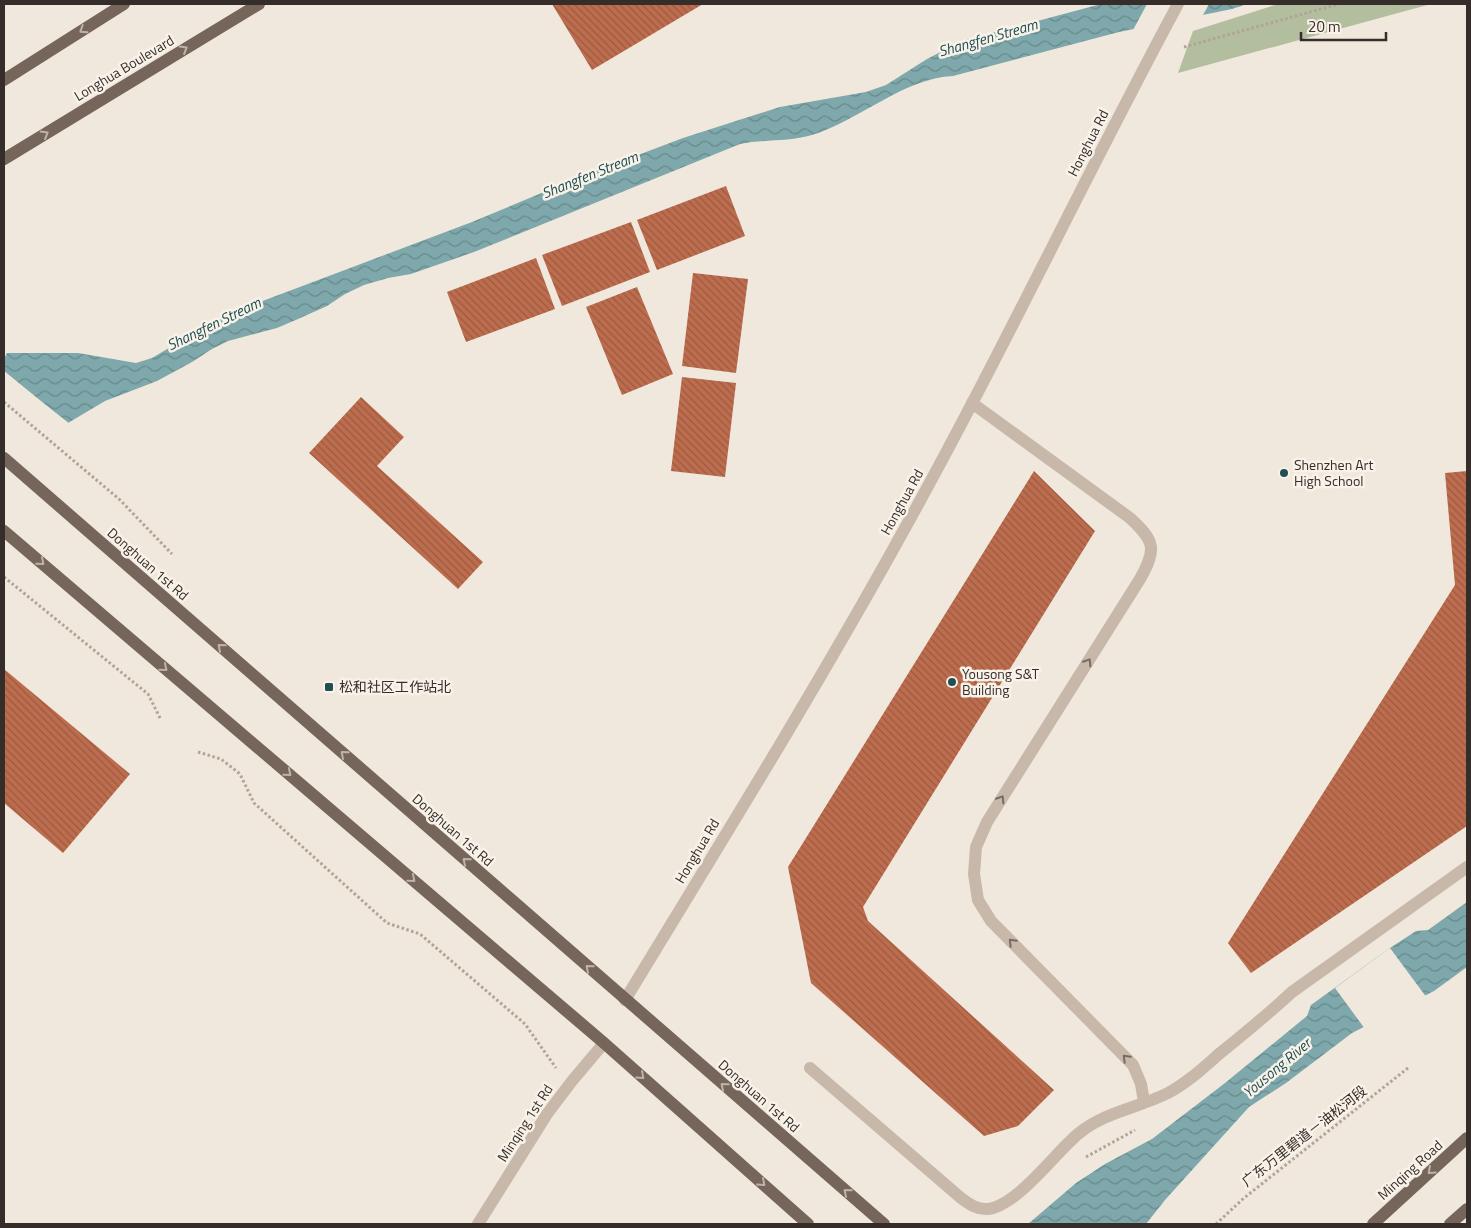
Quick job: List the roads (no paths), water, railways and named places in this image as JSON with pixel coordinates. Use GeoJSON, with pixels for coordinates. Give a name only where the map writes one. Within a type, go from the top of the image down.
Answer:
{"type":"FeatureCollection","features":[{"type":"Feature","properties":{"kind":"main road"},"geometry":{"type":"LineString","coordinates":[[4,80],[124,4]]}},
{"type":"Feature","properties":{"kind":"main road","name":"Longhua Boulevard"},"geometry":{"type":"LineString","coordinates":[[4,159],[259,4]]}},
{"type":"Feature","properties":{"kind":"main road","name":"Donghuan 1st Rd"},"geometry":{"type":"LineString","coordinates":[[4,458],[884,1224]]}},
{"type":"Feature","properties":{"kind":"main road"},"geometry":{"type":"LineString","coordinates":[[4,531],[604,1043],[808,1224]]}},
{"type":"Feature","properties":{"kind":"main road","name":"Minqing Road"},"geometry":{"type":"LineString","coordinates":[[1373,1224],[1467,1138]]}},
{"type":"Feature","properties":{"kind":"main road"},"geometry":{"type":"LineString","coordinates":[[1450,1224],[1467,1209]]}},
{"type":"Feature","properties":{"kind":"street","name":"Honghua Rd"},"geometry":{"type":"LineString","coordinates":[[625,1000],[845,635],[900,537],[972,403],[1178,4]]}},
{"type":"Feature","properties":{"kind":"street"},"geometry":{"type":"LineString","coordinates":[[972,403],[1130,518],[1145,532],[1153,548],[1149,563],[1140,579],[987,822],[976,847],[974,874],[978,900],[991,921],[1134,1065],[1141,1084],[1144,1102]]}},
{"type":"Feature","properties":{"kind":"street"},"geometry":{"type":"LineString","coordinates":[[810,1068],[961,1198],[974,1207],[989,1209],[1012,1199],[1078,1133],[1096,1122],[1166,1094],[1186,1082],[1292,992],[1467,867]]}},
{"type":"Feature","properties":{"kind":"street","name":"Minqing 1st Rd"},"geometry":{"type":"LineString","coordinates":[[478,1224],[547,1114],[576,1075],[604,1043]]}},
{"type":"Feature","properties":{"kind":"water","name":"Shangfen Stream"},"geometry":{"type":"Polygon","coordinates":[[[1101,4],[1247,4],[1232,9],[1119,32],[953,76],[935,78],[917,84],[847,120],[812,135],[794,139],[740,144],[474,252],[411,274],[364,285],[345,294],[327,306],[277,328],[228,341],[157,381],[105,401],[68,423],[4,371],[4,359],[7,353],[78,353],[136,363],[152,358],[208,325],[252,305],[472,222],[580,177],[683,138],[780,107],[866,92],[886,85],[927,59],[962,41],[1101,4]]]}},
{"type":"Feature","properties":{"kind":"water","name":"Yousong River"},"geometry":{"type":"Polygon","coordinates":[[[1467,902],[1467,967],[1434,991],[1352,1033],[1286,1083],[1249,1107],[1165,1200],[1146,1224],[1028,1224],[1076,1183],[1105,1164],[1152,1139],[1225,1083],[1307,1016],[1311,1005],[1390,948],[1416,931],[1428,930],[1467,902]]]}},
{"type":"Feature","properties":{"kind":"place","name":"Shenzhen Art High School"},"geometry":{"type":"Point","coordinates":[1284,473]}},
{"type":"Feature","properties":{"kind":"place","name":"Yousong S&T Building"},"geometry":{"type":"Point","coordinates":[952,682]}},
{"type":"Feature","properties":{"kind":"place","name":"松和社区工作站北"},"geometry":{"type":"Point","coordinates":[329,687]}}]}
